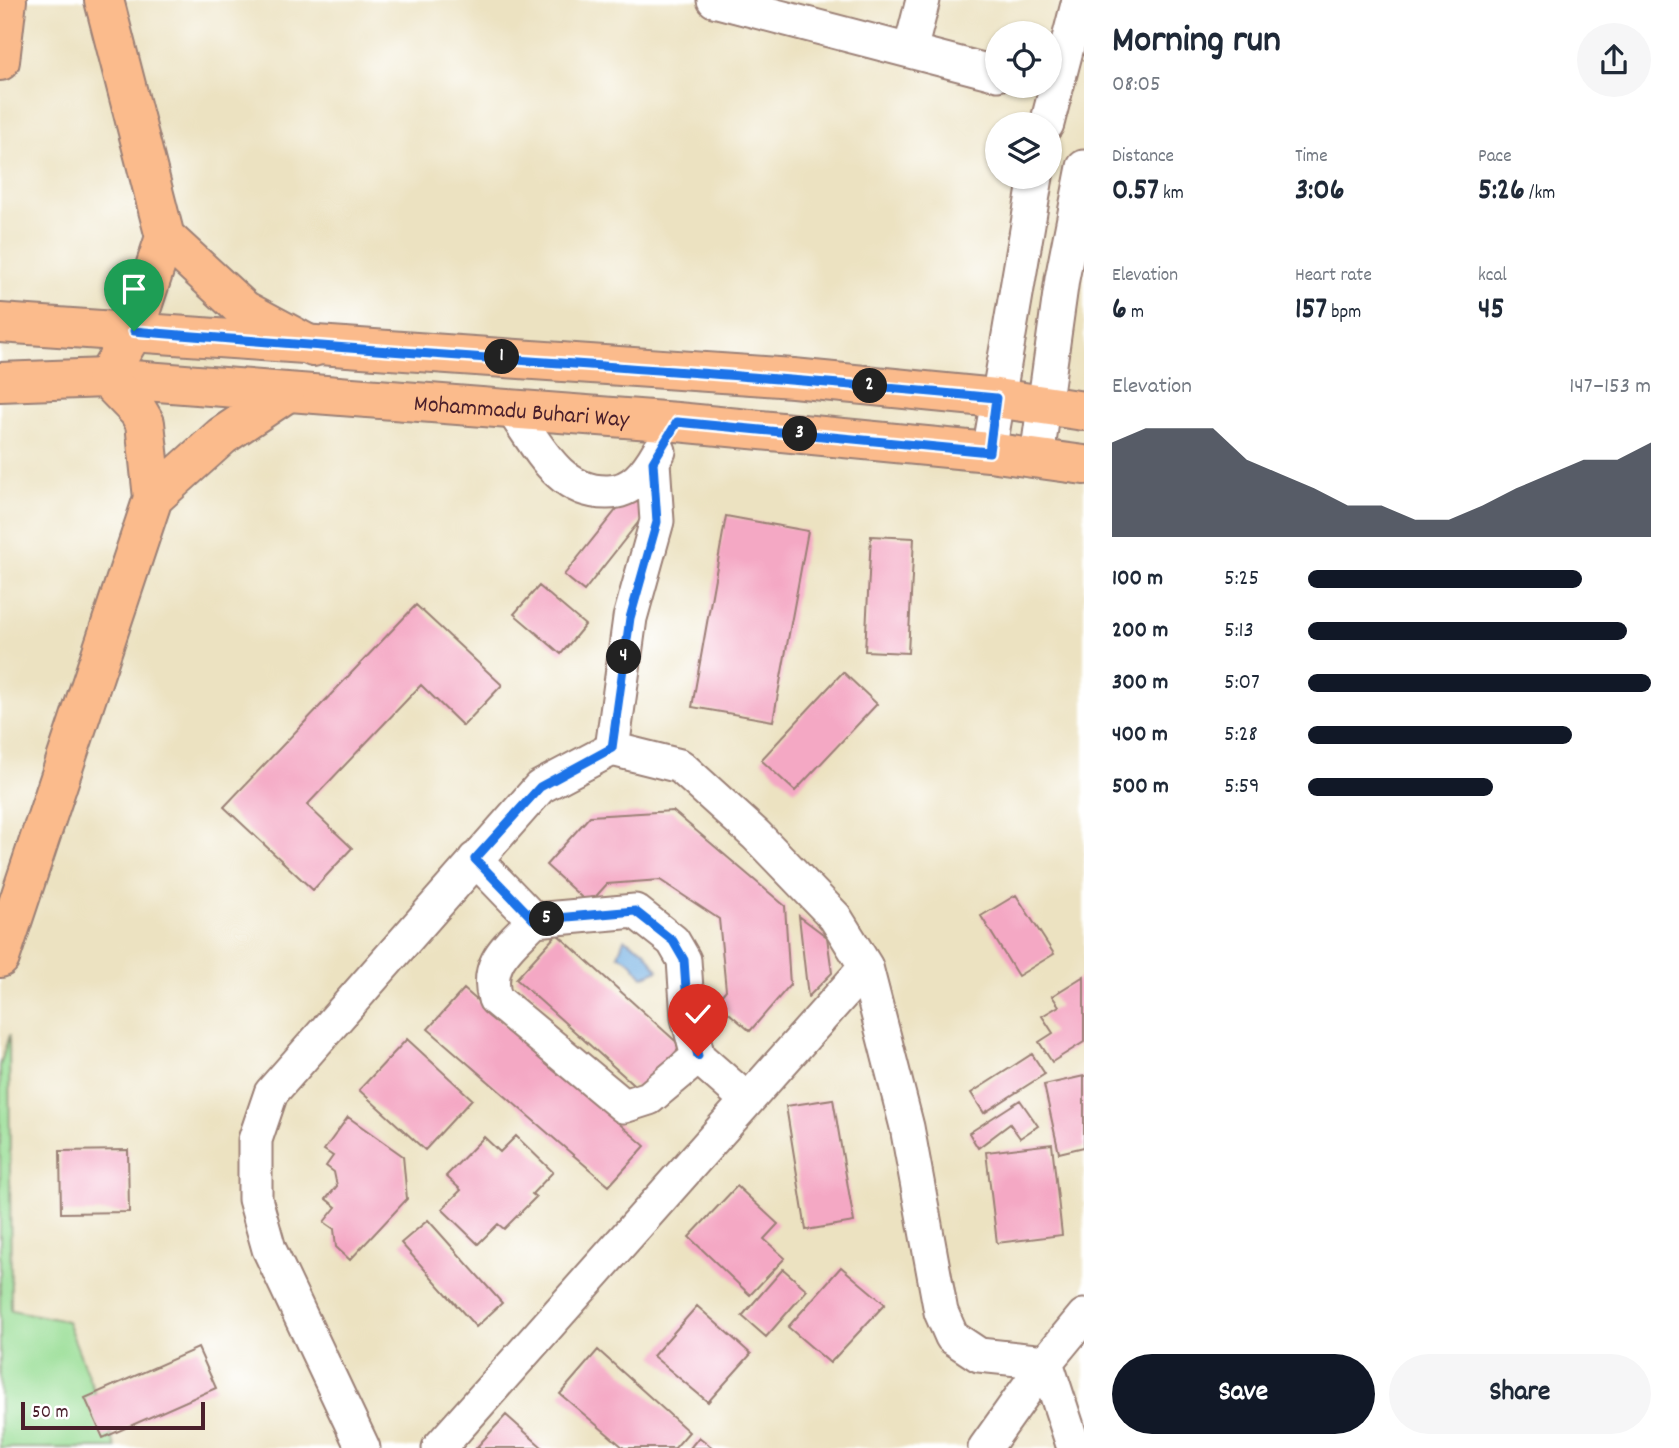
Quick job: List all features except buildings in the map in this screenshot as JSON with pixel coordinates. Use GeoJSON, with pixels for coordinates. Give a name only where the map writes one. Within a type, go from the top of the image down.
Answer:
{"type":"FeatureCollection","features":[{"type":"Feature","properties":{"kind":"main road"},"geometry":{"type":"LineString","coordinates":[[0,61],[7,0]]}},
{"type":"Feature","properties":{"kind":"main road"},"geometry":{"type":"LineString","coordinates":[[0,958],[153,498],[145,423],[138,411],[106,378],[134,331],[164,237],[104,0]]}},
{"type":"Feature","properties":{"kind":"main road"},"geometry":{"type":"LineString","coordinates":[[164,237],[244,310],[313,347]]}},
{"type":"Feature","properties":{"kind":"main road"},"geometry":{"type":"LineString","coordinates":[[0,323],[134,331],[313,347],[452,353],[779,377],[996,398],[1084,411]]}},
{"type":"Feature","properties":{"kind":"main road","name":"Mohammadu Buhari Way"},"geometry":{"type":"LineString","coordinates":[[4,383],[106,378],[285,394],[677,422],[1037,457],[1084,465]]}},
{"type":"Feature","properties":{"kind":"main road"},"geometry":{"type":"LineString","coordinates":[[153,498],[222,436],[285,394]]}},
{"type":"Feature","properties":{"kind":"street"},"geometry":{"type":"LineString","coordinates":[[714,0],[985,71]]}},
{"type":"Feature","properties":{"kind":"street"},"geometry":{"type":"LineString","coordinates":[[910,51],[923,0]]}},
{"type":"Feature","properties":{"kind":"street"},"geometry":{"type":"LineString","coordinates":[[1062,51],[1079,0]]}},
{"type":"Feature","properties":{"kind":"street"},"geometry":{"type":"LineString","coordinates":[[1037,457],[1062,279],[1084,167]]}},
{"type":"Feature","properties":{"kind":"street"},"geometry":{"type":"LineString","coordinates":[[989,452],[996,398],[1034,189]]}},
{"type":"Feature","properties":{"kind":"street"},"geometry":{"type":"LineString","coordinates":[[512,410],[556,470],[570,484],[586,492],[621,492],[633,485],[653,462],[677,422]]}},
{"type":"Feature","properties":{"kind":"street"},"geometry":{"type":"LineString","coordinates":[[612,748],[630,618],[657,522],[653,462]]}},
{"type":"Feature","properties":{"kind":"street"},"geometry":{"type":"LineString","coordinates":[[363,1448],[269,1250],[255,1199],[255,1140],[271,1093],[540,787],[612,748],[680,766],[757,835],[835,917],[866,967],[907,1127],[940,1312],[952,1338],[979,1354],[1046,1362]]}},
{"type":"Feature","properties":{"kind":"street"},"geometry":{"type":"LineString","coordinates":[[475,859],[534,920]]}},
{"type":"Feature","properties":{"kind":"street"},"geometry":{"type":"LineString","coordinates":[[698,1056],[649,1098],[624,1106],[495,999],[491,985],[493,964],[534,920],[635,911],[673,941],[684,960],[688,1018],[698,1056],[747,1100]]}},
{"type":"Feature","properties":{"kind":"street"},"geometry":{"type":"LineString","coordinates":[[439,1448],[866,967]]}},
{"type":"Feature","properties":{"kind":"street"},"geometry":{"type":"LineString","coordinates":[[985,1448],[1046,1362],[1084,1316]]}},
{"type":"Feature","properties":{"kind":"street"},"geometry":{"type":"LineString","coordinates":[[1046,1362],[1074,1448]]}},
{"type":"Feature","properties":{"kind":"green space"},"geometry":{"type":"Polygon","coordinates":[[[9,1035],[11,1310],[67,1321],[116,1448],[0,1448],[0,1066],[9,1035]]]}},
{"type":"Feature","properties":{"kind":"water"},"geometry":{"type":"Polygon","coordinates":[[[624,939],[644,950],[658,970],[643,977],[630,961],[618,955],[624,939]]]}},
{"type":"Feature","properties":{"kind":"route"},"geometry":{"type":"LineString","coordinates":[[134,331],[313,347],[452,353],[793,378],[996,398],[989,452],[677,422],[653,462],[657,522],[630,618],[612,748],[540,787],[475,859],[534,920],[635,911],[673,941],[684,960],[688,1018],[698,1056]]}}]}
